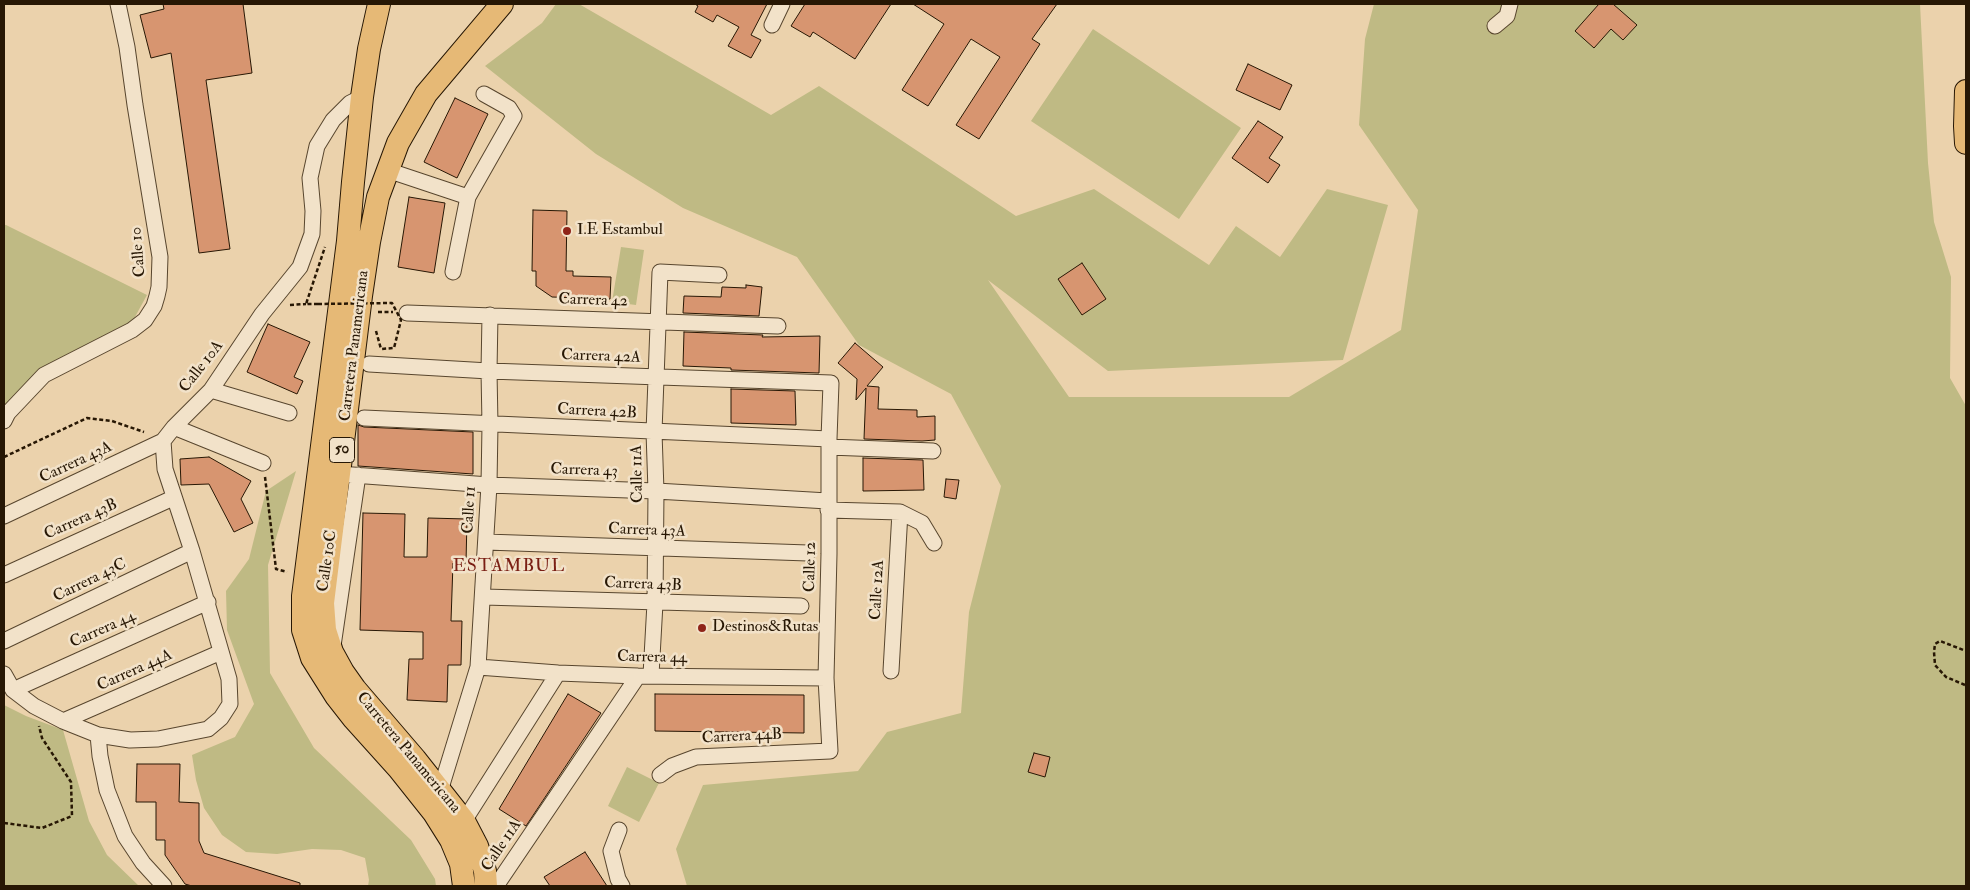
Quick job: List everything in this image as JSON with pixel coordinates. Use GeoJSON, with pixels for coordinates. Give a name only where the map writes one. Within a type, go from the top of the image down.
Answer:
{"type":"FeatureCollection","features":[{"type":"Feature","properties":{"kind":"highway","name":"Carretera Panamericana"},"geometry":{"type":"LineString","coordinates":[[379,4],[362,97],[347,250],[303,596],[303,630],[312,658],[323,677],[354,719],[399,769],[434,813],[452,840],[461,864],[464,886]]}},
{"type":"Feature","properties":{"kind":"highway","name":"Carretera Panamericana"},"geometry":{"type":"LineString","coordinates":[[486,886],[477,846],[464,820],[355,689],[332,652],[325,630],[323,603],[348,475],[369,242],[378,197],[398,143],[426,94],[502,4]]}},
{"type":"Feature","properties":{"kind":"highway"},"geometry":{"type":"LineString","coordinates":[[1966,91],[1966,143]]}},
{"type":"Feature","properties":{"kind":"street","name":"Calle 10"},"geometry":{"type":"LineString","coordinates":[[4,421],[8,413],[44,375],[132,330],[145,320],[154,306],[159,287],[160,257],[134,105],[126,40],[118,4]]}},
{"type":"Feature","properties":{"kind":"street"},"geometry":{"type":"LineString","coordinates":[[772,25],[782,4]]}},
{"type":"Feature","properties":{"kind":"street"},"geometry":{"type":"LineString","coordinates":[[1495,26],[1507,16],[1510,4]]}},
{"type":"Feature","properties":{"kind":"street"},"geometry":{"type":"LineString","coordinates":[[454,272],[468,196],[514,116],[509,108],[484,94]]}},
{"type":"Feature","properties":{"kind":"street","name":"Calle 10A"},"geometry":{"type":"LineString","coordinates":[[163,441],[174,427],[211,390],[262,314],[300,267],[312,234],[313,211],[310,178],[317,146],[333,120],[350,103],[362,97]]}},
{"type":"Feature","properties":{"kind":"street"},"geometry":{"type":"LineString","coordinates":[[387,170],[468,196]]}},
{"type":"Feature","properties":{"kind":"street","name":"Calle 11A"},"geometry":{"type":"LineString","coordinates":[[496,886],[645,675],[655,603],[656,491],[654,432],[660,272],[719,275]]}},
{"type":"Feature","properties":{"kind":"street","name":"Carrera 42"},"geometry":{"type":"LineString","coordinates":[[407,312],[778,326]]}},
{"type":"Feature","properties":{"kind":"street","name":"Calle 11"},"geometry":{"type":"LineString","coordinates":[[440,791],[478,667],[484,597],[489,485],[490,425],[488,371],[490,315]]}},
{"type":"Feature","properties":{"kind":"street","name":"Carrera 42A"},"geometry":{"type":"LineString","coordinates":[[369,364],[488,371],[832,383]]}},
{"type":"Feature","properties":{"kind":"street","name":"Calle 12"},"geometry":{"type":"LineString","coordinates":[[830,751],[826,678],[829,443],[832,383]]}},
{"type":"Feature","properties":{"kind":"street"},"geometry":{"type":"LineString","coordinates":[[211,390],[289,413]]}},
{"type":"Feature","properties":{"kind":"street","name":"Carrera 42B"},"geometry":{"type":"LineString","coordinates":[[364,418],[654,432],[933,451]]}},
{"type":"Feature","properties":{"kind":"street"},"geometry":{"type":"LineString","coordinates":[[174,427],[263,463]]}},
{"type":"Feature","properties":{"kind":"street"},"geometry":{"type":"LineString","coordinates":[[4,674],[13,690],[34,706],[63,721],[98,735],[130,740],[158,740],[208,729],[221,718],[230,704],[229,679],[208,602],[173,498],[165,469],[163,441]]}},
{"type":"Feature","properties":{"kind":"street","name":"Carrera 43A"},"geometry":{"type":"LineString","coordinates":[[4,516],[163,441]]}},
{"type":"Feature","properties":{"kind":"street","name":"Carrera 43"},"geometry":{"type":"LineString","coordinates":[[348,475],[489,485],[656,491],[900,512]]}},
{"type":"Feature","properties":{"kind":"street","name":"Carrera 43B"},"geometry":{"type":"LineString","coordinates":[[4,574],[173,498]]}},
{"type":"Feature","properties":{"kind":"street"},"geometry":{"type":"LineString","coordinates":[[900,512],[922,523],[934,543]]}},
{"type":"Feature","properties":{"kind":"street","name":"Calle 12A"},"geometry":{"type":"LineString","coordinates":[[891,670],[900,512]]}},
{"type":"Feature","properties":{"kind":"street","name":"Carrera 43A"},"geometry":{"type":"LineString","coordinates":[[486,542],[808,553]]}},
{"type":"Feature","properties":{"kind":"street","name":"Carrera 43C"},"geometry":{"type":"LineString","coordinates":[[4,641],[192,551]]}},
{"type":"Feature","properties":{"kind":"street","name":"Carrera 43B"},"geometry":{"type":"LineString","coordinates":[[484,597],[801,606]]}},
{"type":"Feature","properties":{"kind":"street","name":"Carrera 44"},"geometry":{"type":"LineString","coordinates":[[13,690],[208,602]]}},
{"type":"Feature","properties":{"kind":"street","name":"Carrera 44A"},"geometry":{"type":"LineString","coordinates":[[63,721],[221,652]]}},
{"type":"Feature","properties":{"kind":"street","name":"Carrera 44"},"geometry":{"type":"LineString","coordinates":[[478,667],[558,673],[826,678]]}},
{"type":"Feature","properties":{"kind":"street"},"geometry":{"type":"LineString","coordinates":[[464,820],[558,673]]}},
{"type":"Feature","properties":{"kind":"street"},"geometry":{"type":"LineString","coordinates":[[98,735],[107,790],[125,836],[143,862],[164,886]]}},
{"type":"Feature","properties":{"kind":"street","name":"Carrera 44B"},"geometry":{"type":"LineString","coordinates":[[660,775],[672,766],[696,757],[830,751]]}},
{"type":"Feature","properties":{"kind":"street"},"geometry":{"type":"LineString","coordinates":[[619,830],[611,851],[622,886]]}},
{"type":"Feature","properties":{"kind":"path"},"geometry":{"type":"LineString","coordinates":[[318,304],[392,303],[401,320],[394,348],[381,349]]}},
{"type":"Feature","properties":{"kind":"path"},"geometry":{"type":"LineString","coordinates":[[4,457],[87,418],[112,421],[163,441]]}},
{"type":"Feature","properties":{"kind":"path"},"geometry":{"type":"LineString","coordinates":[[263,463],[276,569],[306,576]]}},
{"type":"Feature","properties":{"kind":"path"},"geometry":{"type":"LineString","coordinates":[[1965,685],[1946,677],[1935,664],[1934,652],[1935,644],[1940,641],[1966,651]]}},
{"type":"Feature","properties":{"kind":"path"},"geometry":{"type":"LineString","coordinates":[[4,823],[42,828],[72,816],[71,782],[42,738],[34,706]]}},
{"type":"Feature","properties":{"kind":"shaded area"},"geometry":{"type":"Polygon","coordinates":[[[556,4],[579,4],[771,115],[819,86],[1016,216],[1094,189],[1209,265],[1236,226],[1280,257],[1327,189],[1388,205],[1343,360],[1108,371],[988,280],[1069,397],[1289,397],[1401,330],[1418,210],[1359,125],[1365,39],[1374,4],[1920,4],[1928,163],[1934,222],[1951,277],[1950,378],[1966,406],[1966,886],[687,886],[676,849],[703,785],[858,771],[887,732],[961,713],[969,612],[1001,486],[951,394],[859,345],[797,257],[683,208],[596,154],[485,66],[542,23],[556,4]]]}},
{"type":"Feature","properties":{"kind":"shaded area"},"geometry":{"type":"Polygon","coordinates":[[[1093,29],[1241,128],[1179,219],[1031,121],[1093,29]]]}},
{"type":"Feature","properties":{"kind":"shaded area"},"geometry":{"type":"Polygon","coordinates":[[[4,225],[147,295],[130,326],[87,351],[4,414],[4,225]]]}},
{"type":"Feature","properties":{"kind":"shaded area"},"geometry":{"type":"Polygon","coordinates":[[[621,247],[644,250],[636,305],[612,302],[621,247]]]}},
{"type":"Feature","properties":{"kind":"shaded area"},"geometry":{"type":"Polygon","coordinates":[[[296,471],[268,565],[270,673],[314,748],[411,840],[435,879],[436,886],[368,886],[369,880],[365,858],[341,850],[312,849],[277,854],[246,852],[222,835],[204,808],[196,780],[192,755],[235,737],[254,704],[227,630],[226,591],[249,559],[266,491],[296,471]]]}},
{"type":"Feature","properties":{"kind":"shaded area"},"geometry":{"type":"Polygon","coordinates":[[[4,705],[26,716],[63,730],[89,821],[107,855],[139,886],[4,886],[4,705]]]}},
{"type":"Feature","properties":{"kind":"shaded area"},"geometry":{"type":"Polygon","coordinates":[[[627,767],[659,783],[639,822],[608,806],[627,767]]]}},
{"type":"Feature","properties":{"kind":"building"},"geometry":{"type":"Polygon","coordinates":[[[163,4],[243,4],[252,73],[206,80],[230,249],[199,253],[171,53],[151,58],[140,15],[164,9],[163,4]]]}},
{"type":"Feature","properties":{"kind":"building"},"geometry":{"type":"Polygon","coordinates":[[[695,4],[767,4],[751,35],[761,40],[751,58],[728,46],[739,27],[717,15],[713,22],[695,12],[698,6],[695,4]]]}},
{"type":"Feature","properties":{"kind":"building"},"geometry":{"type":"Polygon","coordinates":[[[805,4],[891,4],[855,59],[813,32],[810,37],[791,26],[805,4]]]}},
{"type":"Feature","properties":{"kind":"building"},"geometry":{"type":"Polygon","coordinates":[[[913,4],[1057,4],[1032,39],[1040,44],[979,139],[956,125],[1000,57],[971,39],[928,106],[902,90],[944,24],[913,4]]]}},
{"type":"Feature","properties":{"kind":"building"},"geometry":{"type":"Polygon","coordinates":[[[1599,4],[1613,4],[1637,25],[1623,40],[1611,29],[1594,48],[1575,31],[1599,4]]]}},
{"type":"Feature","properties":{"kind":"building"},"geometry":{"type":"Polygon","coordinates":[[[1248,64],[1292,85],[1280,110],[1236,90],[1248,64]]]}},
{"type":"Feature","properties":{"kind":"building"},"geometry":{"type":"Polygon","coordinates":[[[455,98],[488,114],[457,178],[424,162],[455,98]]]}},
{"type":"Feature","properties":{"kind":"building"},"geometry":{"type":"Polygon","coordinates":[[[1258,121],[1283,137],[1269,158],[1280,165],[1268,183],[1232,158],[1258,121]]]}},
{"type":"Feature","properties":{"kind":"building"},"geometry":{"type":"Polygon","coordinates":[[[409,197],[445,203],[434,273],[398,267],[409,197]]]}},
{"type":"Feature","properties":{"kind":"building"},"geometry":{"type":"Polygon","coordinates":[[[533,210],[567,211],[566,271],[573,271],[573,276],[611,277],[610,299],[552,297],[536,286],[536,271],[532,271],[533,210]]]}},
{"type":"Feature","properties":{"kind":"building"},"geometry":{"type":"Polygon","coordinates":[[[1082,263],[1106,299],[1082,315],[1058,279],[1082,263]]]}},
{"type":"Feature","properties":{"kind":"building"},"geometry":{"type":"Polygon","coordinates":[[[746,285],[762,287],[759,316],[683,313],[684,296],[721,297],[722,287],[746,288],[746,285]]]}},
{"type":"Feature","properties":{"kind":"building"},"geometry":{"type":"Polygon","coordinates":[[[268,324],[310,342],[294,377],[303,381],[297,394],[247,372],[268,324]]]}},
{"type":"Feature","properties":{"kind":"building"},"geometry":{"type":"Polygon","coordinates":[[[684,332],[763,335],[762,337],[820,336],[819,373],[731,370],[731,368],[683,366],[684,332]]]}},
{"type":"Feature","properties":{"kind":"building"},"geometry":{"type":"Polygon","coordinates":[[[855,343],[883,367],[867,386],[879,387],[878,409],[917,410],[917,417],[935,416],[935,440],[864,439],[866,388],[856,400],[857,379],[838,363],[855,343]]]}},
{"type":"Feature","properties":{"kind":"building"},"geometry":{"type":"Polygon","coordinates":[[[731,389],[795,391],[796,425],[731,423],[731,389]]]}},
{"type":"Feature","properties":{"kind":"building"},"geometry":{"type":"Polygon","coordinates":[[[358,425],[364,427],[473,432],[473,474],[358,466],[358,425]]]}},
{"type":"Feature","properties":{"kind":"building"},"geometry":{"type":"Polygon","coordinates":[[[209,457],[251,481],[241,499],[253,523],[234,532],[209,484],[181,485],[180,459],[209,457]]]}},
{"type":"Feature","properties":{"kind":"building"},"geometry":{"type":"Polygon","coordinates":[[[863,458],[923,460],[924,490],[863,491],[863,458]]]}},
{"type":"Feature","properties":{"kind":"building"},"geometry":{"type":"Polygon","coordinates":[[[946,479],[959,480],[956,499],[944,497],[946,479]]]}},
{"type":"Feature","properties":{"kind":"building"},"geometry":{"type":"Polygon","coordinates":[[[363,513],[405,514],[404,557],[427,557],[428,518],[467,519],[466,563],[453,563],[451,621],[462,621],[461,665],[448,665],[447,702],[407,700],[409,659],[423,659],[423,632],[360,630],[363,513]]]}},
{"type":"Feature","properties":{"kind":"building"},"geometry":{"type":"Polygon","coordinates":[[[568,694],[601,713],[526,826],[499,809],[568,694]]]}},
{"type":"Feature","properties":{"kind":"building"},"geometry":{"type":"Polygon","coordinates":[[[655,694],[804,695],[804,733],[655,731],[655,694]]]}},
{"type":"Feature","properties":{"kind":"building"},"geometry":{"type":"Polygon","coordinates":[[[1034,753],[1050,757],[1045,777],[1028,772],[1034,753]]]}},
{"type":"Feature","properties":{"kind":"building"},"geometry":{"type":"Polygon","coordinates":[[[137,764],[180,764],[179,802],[199,803],[199,841],[204,853],[300,883],[300,886],[192,886],[185,884],[165,855],[165,840],[156,840],[156,802],[136,802],[137,764]]]}},
{"type":"Feature","properties":{"kind":"building"},"geometry":{"type":"Polygon","coordinates":[[[585,852],[607,886],[550,886],[544,877],[585,852]]]}},
{"type":"Feature","properties":{"kind":"place","name":"I.E Estambul"},"geometry":{"type":"Point","coordinates":[567,231]}},
{"type":"Feature","properties":{"kind":"place","name":"Destinos&Rutas"},"geometry":{"type":"Point","coordinates":[702,628]}},
{"type":"Feature","properties":{"kind":"district","name":"ESTAMBUL"},"geometry":{"type":"Point","coordinates":[509,567]}}]}
